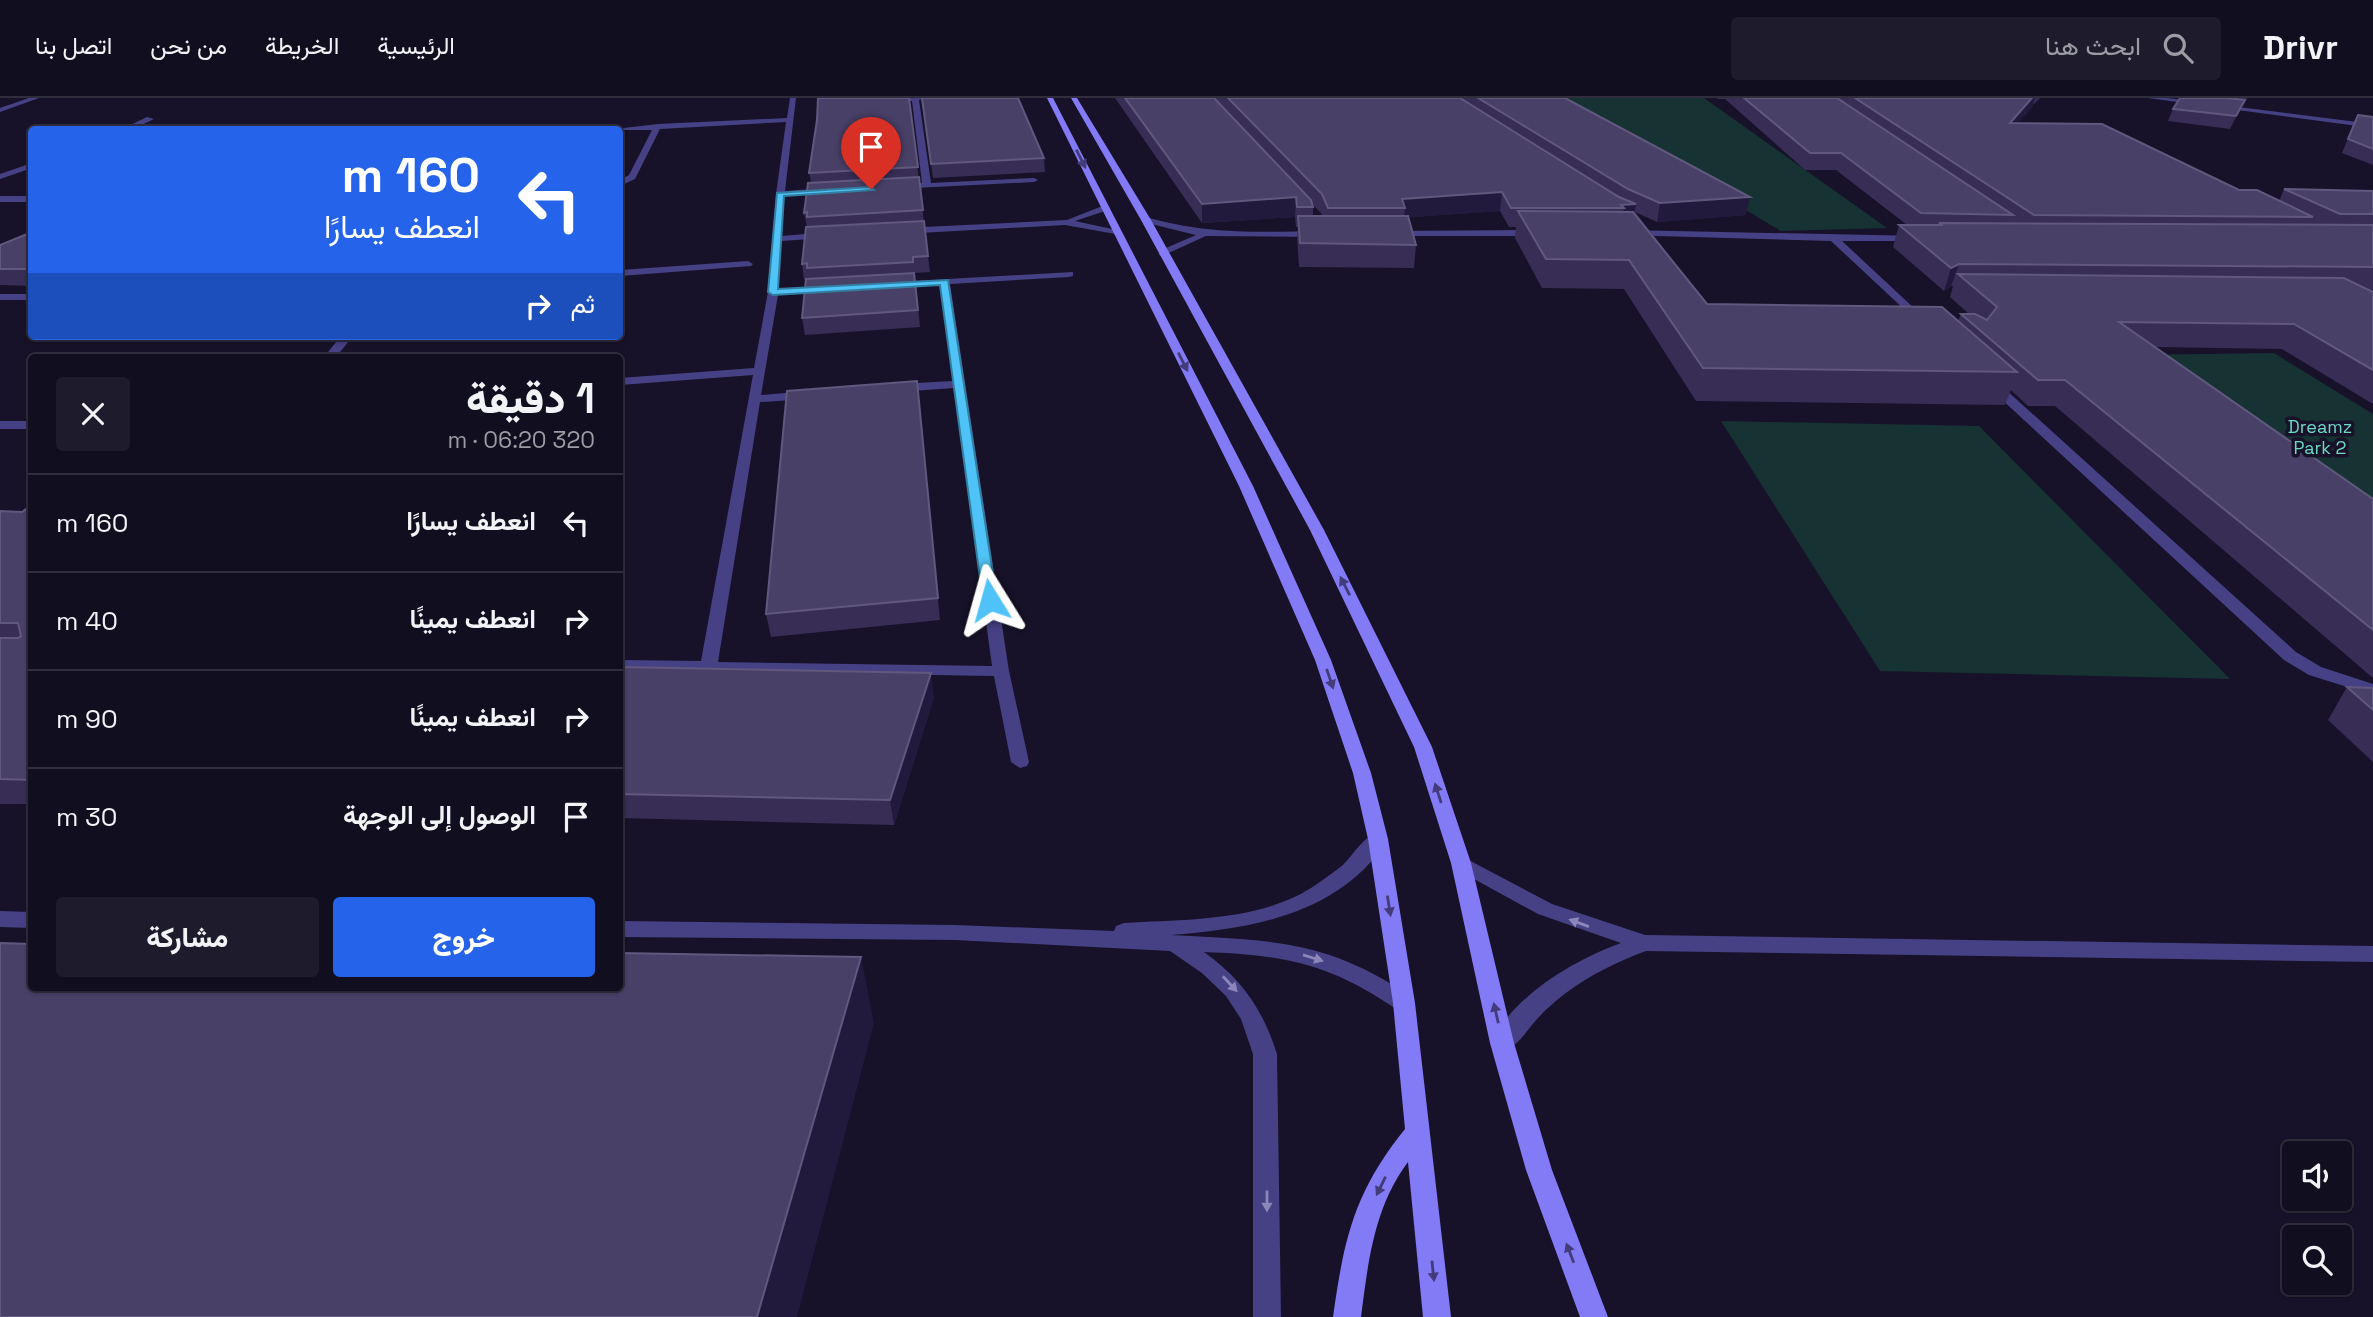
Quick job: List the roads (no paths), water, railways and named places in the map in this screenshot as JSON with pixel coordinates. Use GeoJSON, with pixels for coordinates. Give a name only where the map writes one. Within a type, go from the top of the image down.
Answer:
{"type":"FeatureCollection","features":[{"type":"Feature","properties":{"kind":"street"},"geometry":{"type":"LineString","coordinates":[[0,110],[36,98]]}},
{"type":"Feature","properties":{"kind":"street"},"geometry":{"type":"LineString","coordinates":[[709,666],[773,292],[780,194],[793,98]]}},
{"type":"Feature","properties":{"kind":"street"},"geometry":{"type":"LineString","coordinates":[[915,98],[927,186]]}},
{"type":"Feature","properties":{"kind":"street"},"geometry":{"type":"LineString","coordinates":[[877,100],[923,98]]}},
{"type":"Feature","properties":{"kind":"street"},"geometry":{"type":"LineString","coordinates":[[1050,98],[1246,486],[1323,660],[1362,773],[1378,839],[1404,1003],[1437,1317]]}},
{"type":"Feature","properties":{"kind":"street"},"geometry":{"type":"LineString","coordinates":[[1074,98],[1146,220],[1317,530],[1423,747],[1461,863],[1503,1043],[1539,1170],[1594,1317]]}},
{"type":"Feature","properties":{"kind":"street"},"geometry":{"type":"LineString","coordinates":[[2151,98],[2373,125]]}},
{"type":"Feature","properties":{"kind":"street"},"geometry":{"type":"LineString","coordinates":[[133,126],[150,119]]}},
{"type":"Feature","properties":{"kind":"street"},"geometry":{"type":"LineString","coordinates":[[623,129],[791,120]]}},
{"type":"Feature","properties":{"kind":"street"},"geometry":{"type":"LineString","coordinates":[[623,182],[632,177],[658,126]]}},
{"type":"Feature","properties":{"kind":"street"},"geometry":{"type":"LineString","coordinates":[[0,177],[28,166]]}},
{"type":"Feature","properties":{"kind":"street"},"geometry":{"type":"LineString","coordinates":[[885,188],[1034,180]]}},
{"type":"Feature","properties":{"kind":"street"},"geometry":{"type":"LineString","coordinates":[[780,194],[844,190]]}},
{"type":"Feature","properties":{"kind":"street"},"geometry":{"type":"LineString","coordinates":[[0,199],[28,199]]}},
{"type":"Feature","properties":{"kind":"street"},"geometry":{"type":"LineString","coordinates":[[1065,222],[1105,208]]}},
{"type":"Feature","properties":{"kind":"street"},"geometry":{"type":"LineString","coordinates":[[1146,220],[1179,230],[1212,233],[1319,229],[1331,234]]}},
{"type":"Feature","properties":{"kind":"street"},"geometry":{"type":"LineString","coordinates":[[887,232],[1065,222],[1118,233]]}},
{"type":"Feature","properties":{"kind":"street"},"geometry":{"type":"LineString","coordinates":[[1644,223],[1677,233]]}},
{"type":"Feature","properties":{"kind":"street"},"geometry":{"type":"LineString","coordinates":[[1162,253],[1185,241],[1212,233]]}},
{"type":"Feature","properties":{"kind":"street"},"geometry":{"type":"LineString","coordinates":[[1929,238],[1833,238],[1614,236],[1677,233],[1833,238],[1939,335]]}},
{"type":"Feature","properties":{"kind":"street"},"geometry":{"type":"LineString","coordinates":[[777,239],[832,234]]}},
{"type":"Feature","properties":{"kind":"street"},"geometry":{"type":"LineString","coordinates":[[1382,234],[1555,236]]}},
{"type":"Feature","properties":{"kind":"street"},"geometry":{"type":"LineString","coordinates":[[623,273],[748,264]]}},
{"type":"Feature","properties":{"kind":"street"},"geometry":{"type":"LineString","coordinates":[[875,286],[1069,274]]}},
{"type":"Feature","properties":{"kind":"street"},"geometry":{"type":"LineString","coordinates":[[945,282],[1000,671],[1020,762]]}},
{"type":"Feature","properties":{"kind":"street"},"geometry":{"type":"LineString","coordinates":[[773,292],[834,288]]}},
{"type":"Feature","properties":{"kind":"street"},"geometry":{"type":"LineString","coordinates":[[0,297],[27,297]]}},
{"type":"Feature","properties":{"kind":"street"},"geometry":{"type":"LineString","coordinates":[[0,309],[27,297]]}},
{"type":"Feature","properties":{"kind":"street"},"geometry":{"type":"LineString","coordinates":[[332,354],[343,340]]}},
{"type":"Feature","properties":{"kind":"street"},"geometry":{"type":"LineString","coordinates":[[623,381],[759,371]]}},
{"type":"Feature","properties":{"kind":"street"},"geometry":{"type":"LineString","coordinates":[[1978,371],[2290,656],[2315,671],[2373,690]]}},
{"type":"Feature","properties":{"kind":"street"},"geometry":{"type":"LineString","coordinates":[[879,390],[960,384]]}},
{"type":"Feature","properties":{"kind":"street"},"geometry":{"type":"LineString","coordinates":[[754,398],[825,393]]}},
{"type":"Feature","properties":{"kind":"street"},"geometry":{"type":"LineString","coordinates":[[0,425],[28,425]]}},
{"type":"Feature","properties":{"kind":"street"},"geometry":{"type":"LineString","coordinates":[[623,665],[1000,671]]}},
{"type":"Feature","properties":{"kind":"street"},"geometry":{"type":"LineString","coordinates":[[1075,936],[1246,920],[1276,913],[1327,890],[1348,874],[1378,839]]}},
{"type":"Feature","properties":{"kind":"street"},"geometry":{"type":"LineString","coordinates":[[1461,863],[1545,909],[1644,943],[2373,954]]}},
{"type":"Feature","properties":{"kind":"street"},"geometry":{"type":"LineString","coordinates":[[0,919],[28,920]]}},
{"type":"Feature","properties":{"kind":"street"},"geometry":{"type":"LineString","coordinates":[[623,929],[1075,936],[1295,952],[1333,964],[1371,981],[1404,1003]]}},
{"type":"Feature","properties":{"kind":"street"},"geometry":{"type":"LineString","coordinates":[[1503,1043],[1523,1016],[1577,971],[1609,955],[1644,943]]}},
{"type":"Feature","properties":{"kind":"street"},"geometry":{"type":"LineString","coordinates":[[1175,944],[1224,977],[1245,1000],[1258,1027],[1265,1054],[1267,1317]]}},
{"type":"Feature","properties":{"kind":"street"},"geometry":{"type":"LineString","coordinates":[[1347,1317],[1356,1261],[1380,1183],[1419,1129]]}},
{"type":"Feature","properties":{"kind":"park label","name":"Dreamz Park 2"},"geometry":{"type":"Point","coordinates":[2320,437]}}]}
